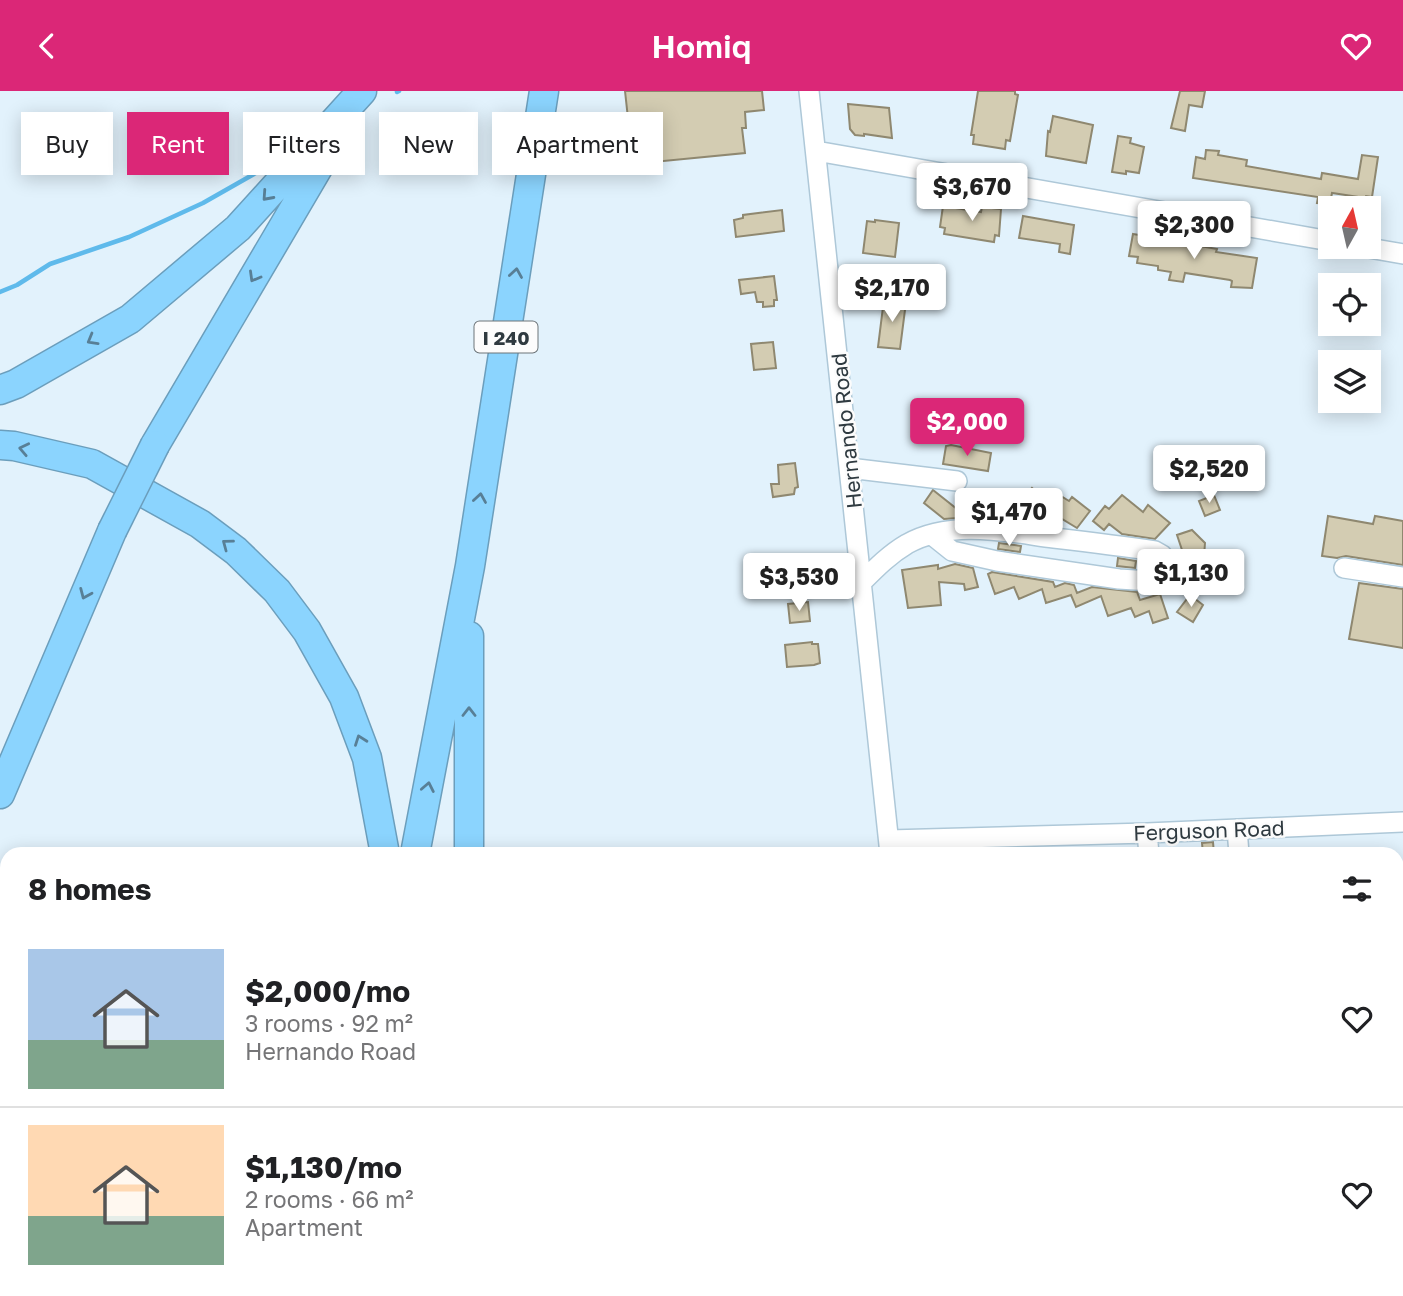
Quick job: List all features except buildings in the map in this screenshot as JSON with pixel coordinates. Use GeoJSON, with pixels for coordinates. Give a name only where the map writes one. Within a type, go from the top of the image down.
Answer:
{"type":"FeatureCollection","features":[{"type":"Feature","properties":{"kind":"highway"},"geometry":{"type":"LineString","coordinates":[[0,390],[16,384],[130,319],[239,228],[362,91]]}},
{"type":"Feature","properties":{"kind":"highway"},"geometry":{"type":"LineString","coordinates":[[0,794],[112,531],[155,445],[362,91]]}},
{"type":"Feature","properties":{"kind":"highway","name":"I 240"},"geometry":{"type":"LineString","coordinates":[[470,566],[544,97]]}},
{"type":"Feature","properties":{"kind":"highway"},"geometry":{"type":"LineString","coordinates":[[0,445],[92,464],[201,524],[236,551],[277,591],[307,631],[344,697],[367,758],[384,847]]}},
{"type":"Feature","properties":{"kind":"highway"},"geometry":{"type":"LineString","coordinates":[[416,847],[470,566]]}},
{"type":"Feature","properties":{"kind":"highway"},"geometry":{"type":"LineString","coordinates":[[469,847],[470,566]]}},
{"type":"Feature","properties":{"kind":"street","name":"Hernando Road"},"geometry":{"type":"LineString","coordinates":[[809,91],[889,847]]}},
{"type":"Feature","properties":{"kind":"street"},"geometry":{"type":"LineString","coordinates":[[816,151],[1318,239]]}},
{"type":"Feature","properties":{"kind":"street"},"geometry":{"type":"LineString","coordinates":[[1381,250],[1403,254]]}},
{"type":"Feature","properties":{"kind":"street"},"geometry":{"type":"LineString","coordinates":[[849,468],[957,481]]}},
{"type":"Feature","properties":{"kind":"street"},"geometry":{"type":"LineString","coordinates":[[863,582],[884,559],[909,542],[932,535],[966,529],[1008,531],[1155,551],[1167,561],[1166,570],[1158,580],[1150,581],[1028,566],[952,551],[932,535]]}},
{"type":"Feature","properties":{"kind":"street"},"geometry":{"type":"LineString","coordinates":[[1344,568],[1403,577]]}},
{"type":"Feature","properties":{"kind":"street","name":"Ferguson Road"},"geometry":{"type":"LineString","coordinates":[[889,847],[1403,822]]}},
{"type":"Feature","properties":{"kind":"street"},"geometry":{"type":"LineString","coordinates":[[1237,829],[1238,847]]}},
{"type":"Feature","properties":{"kind":"street"},"geometry":{"type":"LineString","coordinates":[[1147,833],[1148,847]]}},
{"type":"Feature","properties":{"kind":"waterway"},"geometry":{"type":"LineString","coordinates":[[0,292],[17,285],[50,264],[129,237],[203,203],[252,175]]}}]}
